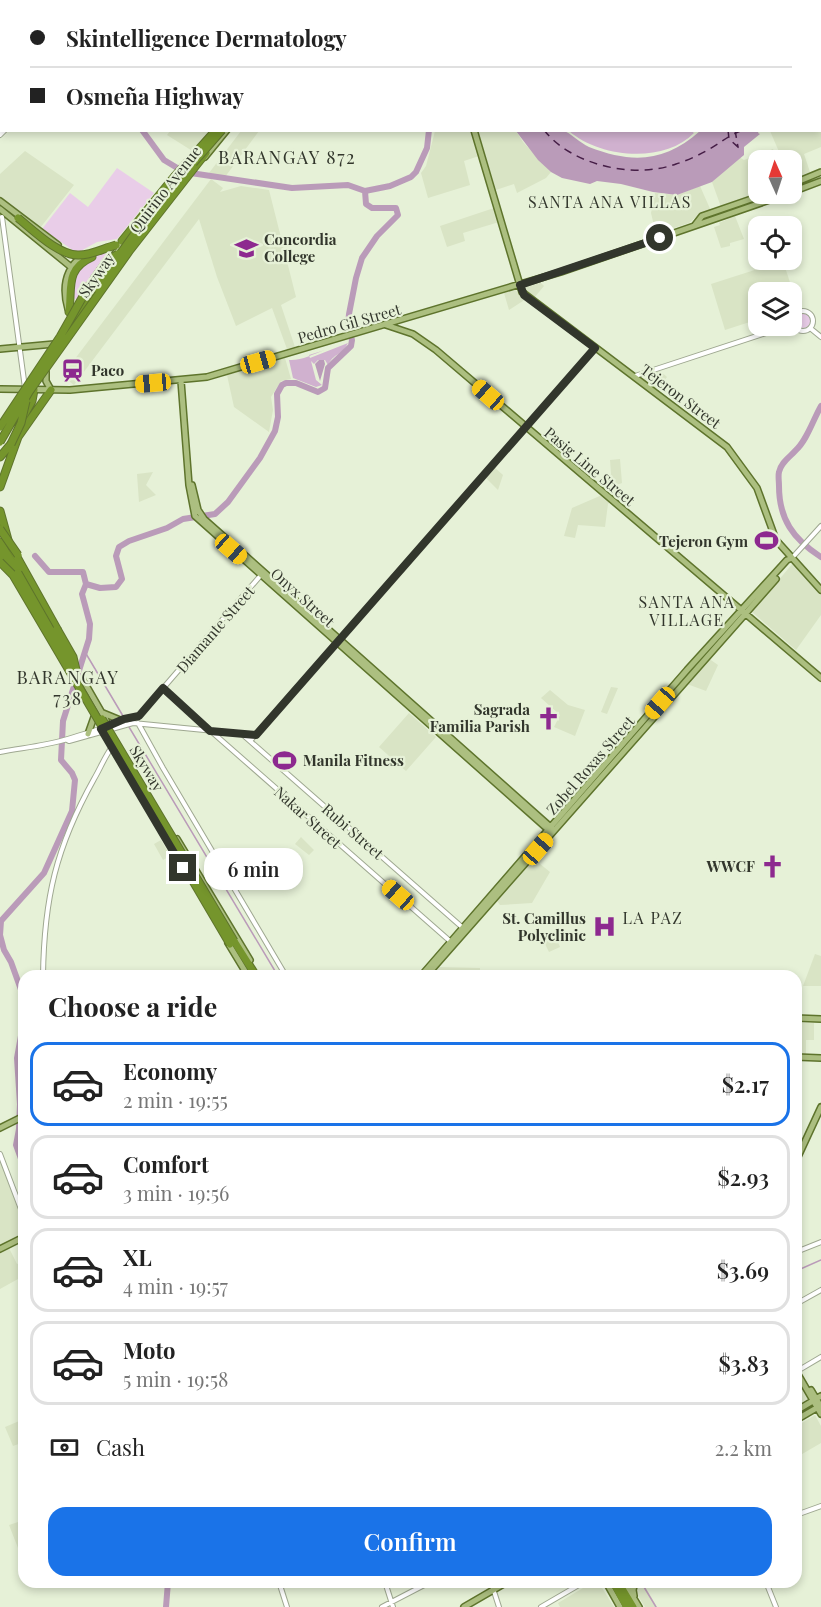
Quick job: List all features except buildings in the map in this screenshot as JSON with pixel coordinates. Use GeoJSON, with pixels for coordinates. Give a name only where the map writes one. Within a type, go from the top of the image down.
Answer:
{"type":"FeatureCollection","features":[{"type":"Feature","properties":{"kind":"highway","name":"Skyway"},"geometry":{"type":"LineString","coordinates":[[0,441],[29,391],[218,132]]}},
{"type":"Feature","properties":{"kind":"highway","name":"Skyway"},"geometry":{"type":"LineString","coordinates":[[0,426],[148,214],[218,132]]}},
{"type":"Feature","properties":{"kind":"highway"},"geometry":{"type":"LineString","coordinates":[[119,253],[122,241],[164,187],[218,132]]}},
{"type":"Feature","properties":{"kind":"highway"},"geometry":{"type":"LineString","coordinates":[[60,337],[107,261],[126,247],[178,176]]}},
{"type":"Feature","properties":{"kind":"highway"},"geometry":{"type":"LineString","coordinates":[[18,218],[60,250],[70,254],[119,253]]}},
{"type":"Feature","properties":{"kind":"highway"},"geometry":{"type":"LineString","coordinates":[[69,312],[73,269],[83,261],[119,253]]}},
{"type":"Feature","properties":{"kind":"highway"},"geometry":{"type":"LineString","coordinates":[[0,487],[13,448],[25,424],[51,390]]}},
{"type":"Feature","properties":{"kind":"highway"},"geometry":{"type":"LineString","coordinates":[[13,448],[16,429],[29,408],[29,391]]}},
{"type":"Feature","properties":{"kind":"highway"},"geometry":{"type":"LineString","coordinates":[[0,457],[17,432],[29,391]]}},
{"type":"Feature","properties":{"kind":"highway"},"geometry":{"type":"LineString","coordinates":[[0,511],[5,545],[74,657],[77,676]]}},
{"type":"Feature","properties":{"kind":"highway"},"geometry":{"type":"LineString","coordinates":[[0,529],[12,544],[47,611]]}},
{"type":"Feature","properties":{"kind":"highway","name":"Skyway"},"geometry":{"type":"LineString","coordinates":[[5,545],[77,676],[250,970]]}},
{"type":"Feature","properties":{"kind":"highway","name":"Skyway"},"geometry":{"type":"LineString","coordinates":[[0,553],[250,970]]}},
{"type":"Feature","properties":{"kind":"highway"},"geometry":{"type":"LineString","coordinates":[[0,560],[13,575]]}},
{"type":"Feature","properties":{"kind":"highway"},"geometry":{"type":"LineString","coordinates":[[615,1588],[626,1607]]}},
{"type":"Feature","properties":{"kind":"highway"},"geometry":{"type":"LineString","coordinates":[[623,1588],[636,1606]]}},
{"type":"Feature","properties":{"kind":"main road"},"geometry":{"type":"LineString","coordinates":[[475,132],[520,285]]}},
{"type":"Feature","properties":{"kind":"main road","name":"Quirino Avenue"},"geometry":{"type":"LineString","coordinates":[[0,426],[46,372],[70,337],[125,241],[178,176],[192,167]]}},
{"type":"Feature","properties":{"kind":"main road","name":"Quirino Avenue"},"geometry":{"type":"LineString","coordinates":[[29,391],[68,322],[119,253],[186,181],[192,167]]}},
{"type":"Feature","properties":{"kind":"main road"},"geometry":{"type":"LineString","coordinates":[[802,180],[821,172]]}},
{"type":"Feature","properties":{"kind":"main road"},"geometry":{"type":"LineString","coordinates":[[802,188],[821,181]]}},
{"type":"Feature","properties":{"kind":"main road","name":"Pedro Gil Street"},"geometry":{"type":"LineString","coordinates":[[694,225],[702,216],[748,200]]}},
{"type":"Feature","properties":{"kind":"main road"},"geometry":{"type":"LineString","coordinates":[[0,201],[4,214],[68,253],[80,257],[114,247],[125,241]]}},
{"type":"Feature","properties":{"kind":"main road","name":"Pedro Gil Street"},"geometry":{"type":"LineString","coordinates":[[0,389],[51,390],[182,381],[207,377],[520,285],[759,204]]}},
{"type":"Feature","properties":{"kind":"main road"},"geometry":{"type":"LineString","coordinates":[[0,209],[73,269],[80,257]]}},
{"type":"Feature","properties":{"kind":"main road"},"geometry":{"type":"LineString","coordinates":[[99,250],[119,253]]}},
{"type":"Feature","properties":{"kind":"main road","name":"Tejeron Street"},"geometry":{"type":"LineString","coordinates":[[520,285],[524,295],[729,449],[758,488],[776,540],[821,590]]}},
{"type":"Feature","properties":{"kind":"main road","name":"Quirino Avenue"},"geometry":{"type":"LineString","coordinates":[[68,322],[69,312]]}},
{"type":"Feature","properties":{"kind":"main road","name":"Pasig Line Street"},"geometry":{"type":"LineString","coordinates":[[386,325],[413,334],[428,344],[821,678]]}},
{"type":"Feature","properties":{"kind":"main road"},"geometry":{"type":"LineString","coordinates":[[0,349],[54,344]]}},
{"type":"Feature","properties":{"kind":"main road"},"geometry":{"type":"LineString","coordinates":[[46,372],[46,381],[51,390]]}},
{"type":"Feature","properties":{"kind":"main road","name":"Onyx Street"},"geometry":{"type":"LineString","coordinates":[[182,381],[189,485],[200,518],[552,830]]}},
{"type":"Feature","properties":{"kind":"main road"},"geometry":{"type":"LineString","coordinates":[[5,545],[77,676]]}},
{"type":"Feature","properties":{"kind":"main road","name":"Zobel Roxas Street"},"geometry":{"type":"LineString","coordinates":[[431,970],[632,739],[687,670],[744,612],[787,560],[792,558]]}},
{"type":"Feature","properties":{"kind":"main road"},"geometry":{"type":"LineString","coordinates":[[0,560],[102,713],[251,970]]}},
{"type":"Feature","properties":{"kind":"main road"},"geometry":{"type":"LineString","coordinates":[[79,691],[223,934],[250,970]]}},
{"type":"Feature","properties":{"kind":"main road"},"geometry":{"type":"LineString","coordinates":[[102,713],[120,720]]}},
{"type":"Feature","properties":{"kind":"main road"},"geometry":{"type":"LineString","coordinates":[[88,734],[94,717]]}},
{"type":"Feature","properties":{"kind":"main road","name":"Zobel Roxas Street"},"geometry":{"type":"LineString","coordinates":[[427,970],[536,848]]}},
{"type":"Feature","properties":{"kind":"main road"},"geometry":{"type":"LineString","coordinates":[[802,1018],[821,1019]]}},
{"type":"Feature","properties":{"kind":"main road"},"geometry":{"type":"LineString","coordinates":[[802,1057],[821,1058]]}},
{"type":"Feature","properties":{"kind":"main road"},"geometry":{"type":"LineString","coordinates":[[802,1148],[821,1107]]}},
{"type":"Feature","properties":{"kind":"main road"},"geometry":{"type":"LineString","coordinates":[[0,1128],[18,1119]]}},
{"type":"Feature","properties":{"kind":"main road"},"geometry":{"type":"LineString","coordinates":[[0,1250],[18,1240]]}},
{"type":"Feature","properties":{"kind":"main road"},"geometry":{"type":"LineString","coordinates":[[802,1377],[817,1398],[821,1414]]}},
{"type":"Feature","properties":{"kind":"main road"},"geometry":{"type":"LineString","coordinates":[[802,1407],[817,1398]]}},
{"type":"Feature","properties":{"kind":"main road"},"geometry":{"type":"LineString","coordinates":[[802,1416],[820,1406]]}},
{"type":"Feature","properties":{"kind":"main road"},"geometry":{"type":"LineString","coordinates":[[464,1607],[497,1588]]}},
{"type":"Feature","properties":{"kind":"main road"},"geometry":{"type":"LineString","coordinates":[[609,1588],[620,1607]]}},
{"type":"Feature","properties":{"kind":"main road"},"geometry":{"type":"LineString","coordinates":[[627,1588],[636,1606]]}},
{"type":"Feature","properties":{"kind":"main road"},"geometry":{"type":"LineString","coordinates":[[634,1588],[636,1606]]}},
{"type":"Feature","properties":{"kind":"street"},"geometry":{"type":"LineString","coordinates":[[4,214],[19,348],[29,391]]}},
{"type":"Feature","properties":{"kind":"street"},"geometry":{"type":"LineString","coordinates":[[802,311],[813,318],[813,323],[810,328],[802,330]]}},
{"type":"Feature","properties":{"kind":"street"},"geometry":{"type":"LineString","coordinates":[[810,328],[821,337]]}},
{"type":"Feature","properties":{"kind":"street"},"geometry":{"type":"LineString","coordinates":[[634,377],[757,336]]}},
{"type":"Feature","properties":{"kind":"street"},"geometry":{"type":"LineString","coordinates":[[250,741],[595,348]]}},
{"type":"Feature","properties":{"kind":"street"},"geometry":{"type":"LineString","coordinates":[[792,558],[821,526]]}},
{"type":"Feature","properties":{"kind":"street","name":"Diamante Street"},"geometry":{"type":"LineString","coordinates":[[110,728],[120,720],[139,716],[262,574]]}},
{"type":"Feature","properties":{"kind":"street","name":"Nakar Street"},"geometry":{"type":"LineString","coordinates":[[163,688],[453,943]]}},
{"type":"Feature","properties":{"kind":"street"},"geometry":{"type":"LineString","coordinates":[[0,752],[138,723],[256,735]]}},
{"type":"Feature","properties":{"kind":"street"},"geometry":{"type":"LineString","coordinates":[[138,723],[282,970]]}},
{"type":"Feature","properties":{"kind":"street"},"geometry":{"type":"LineString","coordinates":[[64,740],[69,741],[102,730]]}},
{"type":"Feature","properties":{"kind":"street","name":"Rubi Street"},"geometry":{"type":"LineString","coordinates":[[243,734],[463,928]]}},
{"type":"Feature","properties":{"kind":"street"},"geometry":{"type":"LineString","coordinates":[[43,970],[44,926],[52,878],[59,855],[80,806],[112,747]]}},
{"type":"Feature","properties":{"kind":"street"},"geometry":{"type":"LineString","coordinates":[[0,1154],[18,1200]]}},
{"type":"Feature","properties":{"kind":"street"},"geometry":{"type":"LineString","coordinates":[[802,1250],[821,1242]]}},
{"type":"Feature","properties":{"kind":"street"},"geometry":{"type":"LineString","coordinates":[[802,1301],[821,1290]]}},
{"type":"Feature","properties":{"kind":"street"},"geometry":{"type":"LineString","coordinates":[[802,1367],[821,1357]]}},
{"type":"Feature","properties":{"kind":"street"},"geometry":{"type":"LineString","coordinates":[[802,1513],[821,1506]]}},
{"type":"Feature","properties":{"kind":"street"},"geometry":{"type":"LineString","coordinates":[[281,1588],[287,1607]]}},
{"type":"Feature","properties":{"kind":"street"},"geometry":{"type":"LineString","coordinates":[[387,1588],[392,1605]]}},
{"type":"Feature","properties":{"kind":"street"},"geometry":{"type":"LineString","coordinates":[[382,1607],[392,1605],[420,1588]]}},
{"type":"Feature","properties":{"kind":"street"},"geometry":{"type":"LineString","coordinates":[[542,1607],[574,1588]]}},
{"type":"Feature","properties":{"kind":"street"},"geometry":{"type":"LineString","coordinates":[[768,1588],[776,1607]]}},
{"type":"Feature","properties":{"kind":"street"},"geometry":{"type":"LineString","coordinates":[[494,1590],[499,1607]]}},
{"type":"Feature","properties":{"kind":"shaded area"},"geometry":{"type":"Polygon","coordinates":[[[169,132],[210,132],[194,152],[167,135],[169,132]]]}},
{"type":"Feature","properties":{"kind":"shaded area"},"geometry":{"type":"Polygon","coordinates":[[[240,132],[258,132],[225,177],[209,173],[240,132]]]}},
{"type":"Feature","properties":{"kind":"shaded area"},"geometry":{"type":"Polygon","coordinates":[[[435,132],[472,132],[479,156],[464,161],[470,185],[428,198],[421,173],[426,166],[435,132]]]}},
{"type":"Feature","properties":{"kind":"shaded area"},"geometry":{"type":"Polygon","coordinates":[[[478,132],[517,132],[551,172],[546,178],[517,193],[514,184],[496,190],[478,132]]]}},
{"type":"Feature","properties":{"kind":"shaded area"},"geometry":{"type":"Polygon","coordinates":[[[517,132],[567,132],[589,147],[634,158],[648,157],[674,149],[699,132],[758,132],[760,134],[744,147],[744,155],[712,182],[677,195],[621,184],[597,181],[590,184],[562,178],[538,160],[517,132]]]}},
{"type":"Feature","properties":{"kind":"shaded area"},"geometry":{"type":"Polygon","coordinates":[[[570,132],[694,133],[681,143],[666,150],[649,153],[614,152],[582,140],[570,132]]]}},
{"type":"Feature","properties":{"kind":"shaded area"},"geometry":{"type":"Polygon","coordinates":[[[770,132],[821,132],[821,147],[804,154],[810,172],[802,175],[802,150],[778,150],[770,132]]]}},
{"type":"Feature","properties":{"kind":"shaded area"},"geometry":{"type":"Polygon","coordinates":[[[25,151],[74,185],[40,228],[0,197],[0,174],[25,151]]]}},
{"type":"Feature","properties":{"kind":"shaded area"},"geometry":{"type":"Polygon","coordinates":[[[739,157],[744,160],[748,158],[748,197],[721,207],[712,182],[739,157]]]}},
{"type":"Feature","properties":{"kind":"shaded area"},"geometry":{"type":"Polygon","coordinates":[[[117,168],[154,193],[117,239],[97,242],[77,253],[42,229],[70,193],[88,207],[117,168]]]}},
{"type":"Feature","properties":{"kind":"shaded area","name":"Concordia College"},"geometry":{"type":"Polygon","coordinates":[[[211,179],[223,188],[220,192],[241,186],[269,190],[296,297],[281,305],[295,347],[287,349],[272,308],[236,326],[217,277],[199,219],[74,385],[62,376],[211,179]]]}},
{"type":"Feature","properties":{"kind":"shaded area"},"geometry":{"type":"Polygon","coordinates":[[[700,186],[711,211],[697,216],[689,223],[656,234],[651,213],[655,193],[677,195],[700,186]]]}},
{"type":"Feature","properties":{"kind":"shaded area"},"geometry":{"type":"Polygon","coordinates":[[[748,202],[748,204],[754,204],[702,222],[701,219],[748,202]]]}},
{"type":"Feature","properties":{"kind":"shaded area"},"geometry":{"type":"Polygon","coordinates":[[[494,208],[499,222],[463,233],[465,241],[447,247],[440,226],[494,208]]]}},
{"type":"Feature","properties":{"kind":"shaded area"},"geometry":{"type":"Polygon","coordinates":[[[735,216],[744,239],[721,248],[714,227],[735,216]]]}},
{"type":"Feature","properties":{"kind":"shaded area"},"geometry":{"type":"Polygon","coordinates":[[[104,253],[109,256],[77,300],[72,297],[73,282],[80,269],[91,258],[104,253]]]}},
{"type":"Feature","properties":{"kind":"shaded area"},"geometry":{"type":"Polygon","coordinates":[[[755,270],[786,270],[790,282],[748,282],[748,323],[725,330],[711,284],[755,270]]]}},
{"type":"Feature","properties":{"kind":"shaded area"},"geometry":{"type":"Polygon","coordinates":[[[540,282],[544,286],[534,298],[525,291],[525,286],[540,282]]]}},
{"type":"Feature","properties":{"kind":"shaded area"},"geometry":{"type":"Polygon","coordinates":[[[515,290],[526,299],[509,310],[504,293],[515,290]]]}},
{"type":"Feature","properties":{"kind":"shaded area"},"geometry":{"type":"Polygon","coordinates":[[[802,312],[810,317],[810,323],[802,328],[802,312]]]}},
{"type":"Feature","properties":{"kind":"shaded area"},"geometry":{"type":"Polygon","coordinates":[[[348,343],[328,365],[325,360],[318,360],[314,364],[311,361],[316,380],[322,385],[316,387],[293,378],[289,360],[309,356],[310,358],[348,343]]]}},
{"type":"Feature","properties":{"kind":"shaded area"},"geometry":{"type":"Polygon","coordinates":[[[285,358],[291,379],[281,381],[271,397],[273,410],[269,432],[234,407],[227,375],[285,358]]]}},
{"type":"Feature","properties":{"kind":"shaded area"},"geometry":{"type":"Polygon","coordinates":[[[319,360],[324,360],[325,364],[320,381],[315,364],[319,360]]]}},
{"type":"Feature","properties":{"kind":"shaded area"},"geometry":{"type":"Polygon","coordinates":[[[659,370],[667,377],[656,390],[642,379],[644,375],[659,370]]]}},
{"type":"Feature","properties":{"kind":"shaded area"},"geometry":{"type":"Polygon","coordinates":[[[620,459],[622,483],[612,487],[610,460],[620,459]]]}},
{"type":"Feature","properties":{"kind":"shaded area"},"geometry":{"type":"Polygon","coordinates":[[[494,467],[503,475],[498,490],[485,477],[494,467]]]}},
{"type":"Feature","properties":{"kind":"shaded area"},"geometry":{"type":"Polygon","coordinates":[[[153,472],[146,485],[156,495],[139,502],[137,474],[153,472]]]}},
{"type":"Feature","properties":{"kind":"shaded area"},"geometry":{"type":"Polygon","coordinates":[[[602,495],[610,502],[605,527],[578,525],[575,538],[564,536],[572,508],[602,495]]]}},
{"type":"Feature","properties":{"kind":"shaded area"},"geometry":{"type":"Polygon","coordinates":[[[793,563],[821,594],[821,615],[796,650],[752,612],[793,563]]]}},
{"type":"Feature","properties":{"kind":"shaded area"},"geometry":{"type":"Polygon","coordinates":[[[708,658],[718,665],[706,691],[687,684],[708,658]]]}},
{"type":"Feature","properties":{"kind":"shaded area"},"geometry":{"type":"Polygon","coordinates":[[[611,687],[618,688],[607,714],[601,712],[611,687]]]}},
{"type":"Feature","properties":{"kind":"shaded area"},"geometry":{"type":"Polygon","coordinates":[[[550,690],[568,705],[585,710],[575,736],[554,727],[560,715],[541,698],[550,690]]]}},
{"type":"Feature","properties":{"kind":"shaded area"},"geometry":{"type":"Polygon","coordinates":[[[409,713],[436,737],[406,771],[379,747],[409,713]]]}},
{"type":"Feature","properties":{"kind":"shaded area"},"geometry":{"type":"Polygon","coordinates":[[[301,837],[314,850],[309,855],[295,844],[301,837]]]}},
{"type":"Feature","properties":{"kind":"shaded area"},"geometry":{"type":"Polygon","coordinates":[[[161,840],[170,856],[163,860],[154,844],[161,840]]]}},
{"type":"Feature","properties":{"kind":"shaded area"},"geometry":{"type":"Polygon","coordinates":[[[534,859],[550,872],[532,903],[500,905],[497,901],[534,859]]]}},
{"type":"Feature","properties":{"kind":"shaded area"},"geometry":{"type":"Polygon","coordinates":[[[556,937],[560,947],[549,952],[544,942],[556,937]]]}},
{"type":"Feature","properties":{"kind":"shaded area"},"geometry":{"type":"Polygon","coordinates":[[[815,954],[821,956],[821,986],[803,986],[815,954]]]}},
{"type":"Feature","properties":{"kind":"shaded area"},"geometry":{"type":"Polygon","coordinates":[[[437,967],[480,968],[480,970],[434,970],[437,967]]]}},
{"type":"Feature","properties":{"kind":"shaded area"},"geometry":{"type":"Polygon","coordinates":[[[802,1023],[814,1023],[814,1040],[806,1040],[806,1054],[802,1054],[802,1023]]]}},
{"type":"Feature","properties":{"kind":"shaded area"},"geometry":{"type":"Polygon","coordinates":[[[0,1160],[18,1206],[18,1237],[0,1246],[0,1160]]]}},
{"type":"Feature","properties":{"kind":"shaded area"},"geometry":{"type":"Polygon","coordinates":[[[9,1248],[18,1264],[18,1279],[0,1289],[0,1252],[9,1248]]]}},
{"type":"Feature","properties":{"kind":"shaded area"},"geometry":{"type":"Polygon","coordinates":[[[802,1385],[809,1398],[802,1403],[802,1385]]]}},
{"type":"Feature","properties":{"kind":"shaded area"},"geometry":{"type":"Polygon","coordinates":[[[815,1415],[821,1426],[821,1443],[802,1454],[802,1423],[815,1415]]]}},
{"type":"Feature","properties":{"kind":"shaded area"},"geometry":{"type":"Polygon","coordinates":[[[18,1422],[18,1444],[13,1446],[5,1427],[18,1422]]]}},
{"type":"Feature","properties":{"kind":"shaded area"},"geometry":{"type":"Polygon","coordinates":[[[18,1522],[18,1548],[9,1525],[18,1522]]]}},
{"type":"Feature","properties":{"kind":"shaded area"},"geometry":{"type":"Polygon","coordinates":[[[583,1588],[602,1588],[614,1607],[560,1607],[558,1603],[583,1588]]]}},
{"type":"Feature","properties":{"kind":"shaded area"},"geometry":{"type":"Polygon","coordinates":[[[646,1588],[657,1607],[645,1607],[635,1589],[646,1588]]]}},
{"type":"Feature","properties":{"kind":"waterway"},"geometry":{"type":"LineString","coordinates":[[143,132],[164,160],[184,172],[292,188],[348,185],[365,191],[390,186],[411,177],[416,172],[427,148],[429,132]]}},
{"type":"Feature","properties":{"kind":"waterway"},"geometry":{"type":"LineString","coordinates":[[86,584],[100,588],[116,587],[122,579],[116,556],[119,547],[129,541],[167,528],[183,519],[215,514],[228,502],[260,458],[275,431],[278,417],[277,394],[282,385],[296,383],[318,392],[325,388],[328,368],[351,346],[349,314],[362,258],[377,236],[398,215],[396,208],[372,208],[366,204],[365,191]]}},
{"type":"Feature","properties":{"kind":"waterway"},"geometry":{"type":"LineString","coordinates":[[821,406],[800,446],[786,460],[779,472],[780,498],[785,518],[795,535],[821,557]]}},
{"type":"Feature","properties":{"kind":"waterway"},"geometry":{"type":"LineString","coordinates":[[35,556],[49,572],[83,572],[86,584]]}},
{"type":"Feature","properties":{"kind":"waterway"},"geometry":{"type":"LineString","coordinates":[[18,981],[4,950],[0,935],[1,921],[44,873],[72,811],[75,780],[61,760],[63,721],[89,639],[90,624],[82,594],[86,584]]}},
{"type":"Feature","properties":{"kind":"waterway"},"geometry":{"type":"LineString","coordinates":[[85,652],[123,716]]}},
{"type":"Feature","properties":{"kind":"waterway"},"geometry":{"type":"LineString","coordinates":[[129,727],[274,970]]}},
{"type":"Feature","properties":{"kind":"waterway"},"geometry":{"type":"LineString","coordinates":[[18,1052],[18,1073]]}},
{"type":"Feature","properties":{"kind":"waterway"},"geometry":{"type":"LineString","coordinates":[[18,1134],[16,1145],[18,1150]]}},
{"type":"Feature","properties":{"kind":"waterway"},"geometry":{"type":"LineString","coordinates":[[802,1268],[821,1260]]}},
{"type":"Feature","properties":{"kind":"waterway"},"geometry":{"type":"LineString","coordinates":[[166,1607],[168,1588]]}},
{"type":"Feature","properties":{"kind":"waterway"},"geometry":{"type":"LineString","coordinates":[[645,1588],[656,1607]]}},
{"type":"Feature","properties":{"kind":"ferry route"},"geometry":{"type":"LineString","coordinates":[[546,132],[571,153],[587,161],[605,166],[642,170],[660,168],[688,160],[738,132]]}},
{"type":"Feature","properties":{"kind":"ferry route"},"geometry":{"type":"LineString","coordinates":[[728,132],[729,139],[739,148]]}},
{"type":"Feature","properties":{"kind":"ferry route"},"geometry":{"type":"LineString","coordinates":[[735,132],[738,147]]}},
{"type":"Feature","properties":{"kind":"place","name":"Concordia College"},"geometry":{"type":"Point","coordinates":[246,248]}},
{"type":"Feature","properties":{"kind":"place","name":"Paco"},"geometry":{"type":"Point","coordinates":[73,370]}},
{"type":"Feature","properties":{"kind":"place","name":"Tejeron Gym"},"geometry":{"type":"Point","coordinates":[766,541]}},
{"type":"Feature","properties":{"kind":"place","name":"Sagrada Familia Parish"},"geometry":{"type":"Point","coordinates":[548,718]}},
{"type":"Feature","properties":{"kind":"place","name":"Manila Fitness"},"geometry":{"type":"Point","coordinates":[285,760]}},
{"type":"Feature","properties":{"kind":"place","name":"WWCF"},"geometry":{"type":"Point","coordinates":[773,866]}},
{"type":"Feature","properties":{"kind":"place","name":"St. Camillus Polyclinic"},"geometry":{"type":"Point","coordinates":[604,927]}},
{"type":"Feature","properties":{"kind":"district","name":"BARANGAY 872"},"geometry":{"type":"Point","coordinates":[287,157]}},
{"type":"Feature","properties":{"kind":"district","name":"SANTA ANA VILLAS"},"geometry":{"type":"Point","coordinates":[610,201]}},
{"type":"Feature","properties":{"kind":"district","name":"SANTA ANA VILLAGE"},"geometry":{"type":"Point","coordinates":[687,610]}},
{"type":"Feature","properties":{"kind":"district","name":"BARANGAY 738"},"geometry":{"type":"Point","coordinates":[68,687]}},
{"type":"Feature","properties":{"kind":"district","name":"LA PAZ"},"geometry":{"type":"Point","coordinates":[653,917]}},
{"type":"Feature","properties":{"kind":"route"},"geometry":{"type":"LineString","coordinates":[[183,868],[101,729],[124,719],[139,716],[163,688],[210,731],[256,735],[595,348],[524,295],[520,285],[660,238]]}}]}
